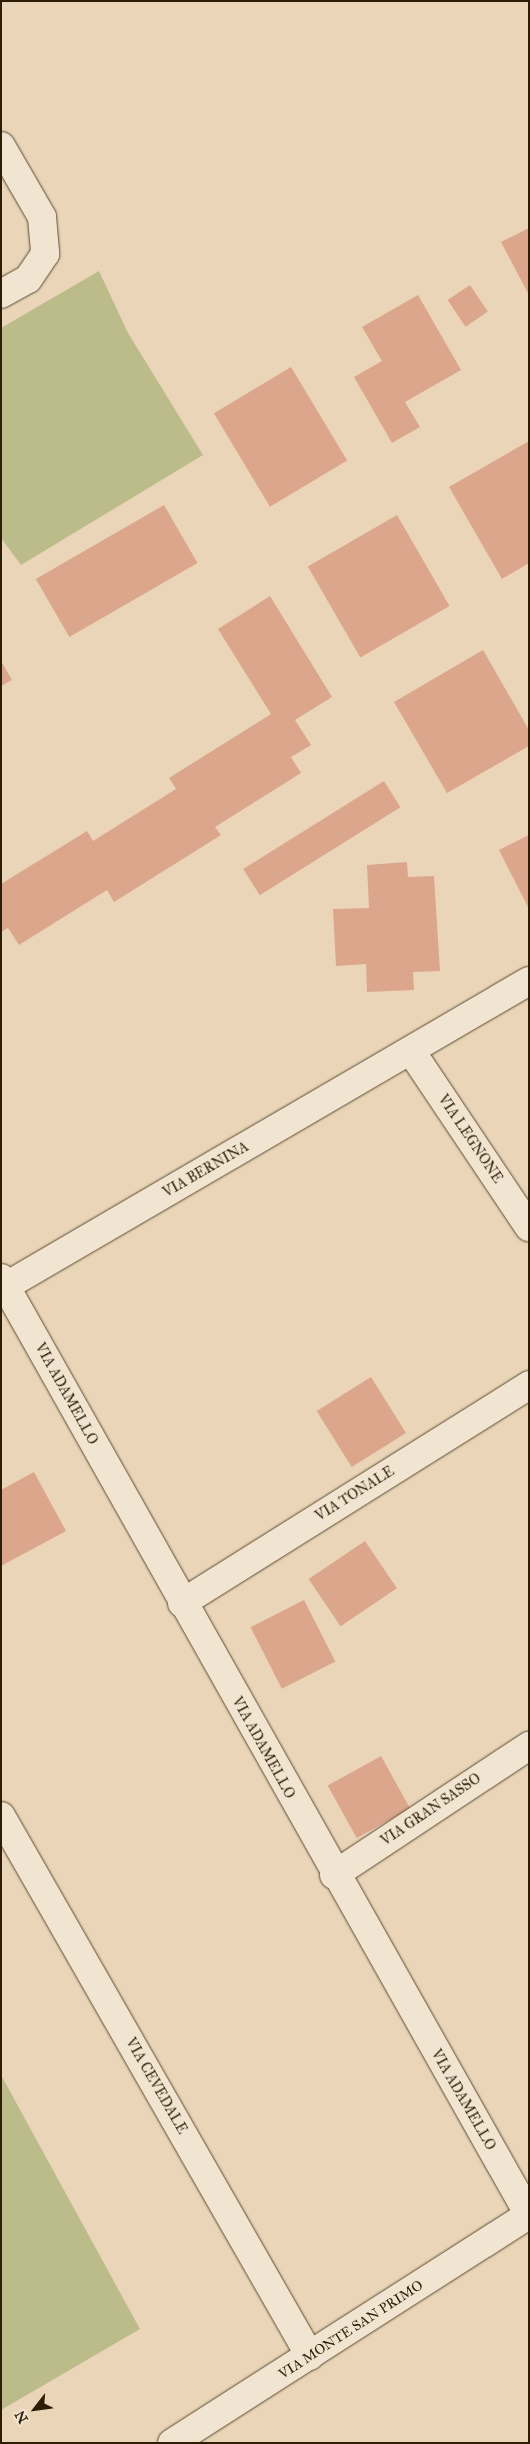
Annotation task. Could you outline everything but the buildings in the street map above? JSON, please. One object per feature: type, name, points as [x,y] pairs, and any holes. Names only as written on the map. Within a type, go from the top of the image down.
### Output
[{"type":"street","points":[[1,146],[42,217],[45,254],[28,279],[1,294]]},
{"type":"street","name":"VIA BERNINA","points":[[3,1285],[411,1051],[529,981]]},
{"type":"street","name":"VIA LEGNONE","points":[[411,1051],[529,1227]]},
{"type":"street","name":"VIA ADAMELLO","points":[[3,1285],[334,1875],[529,2215]]},
{"type":"street","name":"VIA TONALE","points":[[182,1603],[529,1385]]},
{"type":"street","name":"VIA GRAN SASSO","points":[[334,1875],[529,1746]]},
{"type":"street","name":"VIA CEVEDALE","points":[[1,1816],[310,2356]]},
{"type":"street","name":"VIA MONTE SAN PRIMO","points":[[172,2443],[529,2215]]},
{"type":"green space","points":[[99,271],[128,333],[203,455],[21,565],[1,538],[1,328]]},
{"type":"green space","points":[[1,2075],[140,2329],[1,2410]]}]
